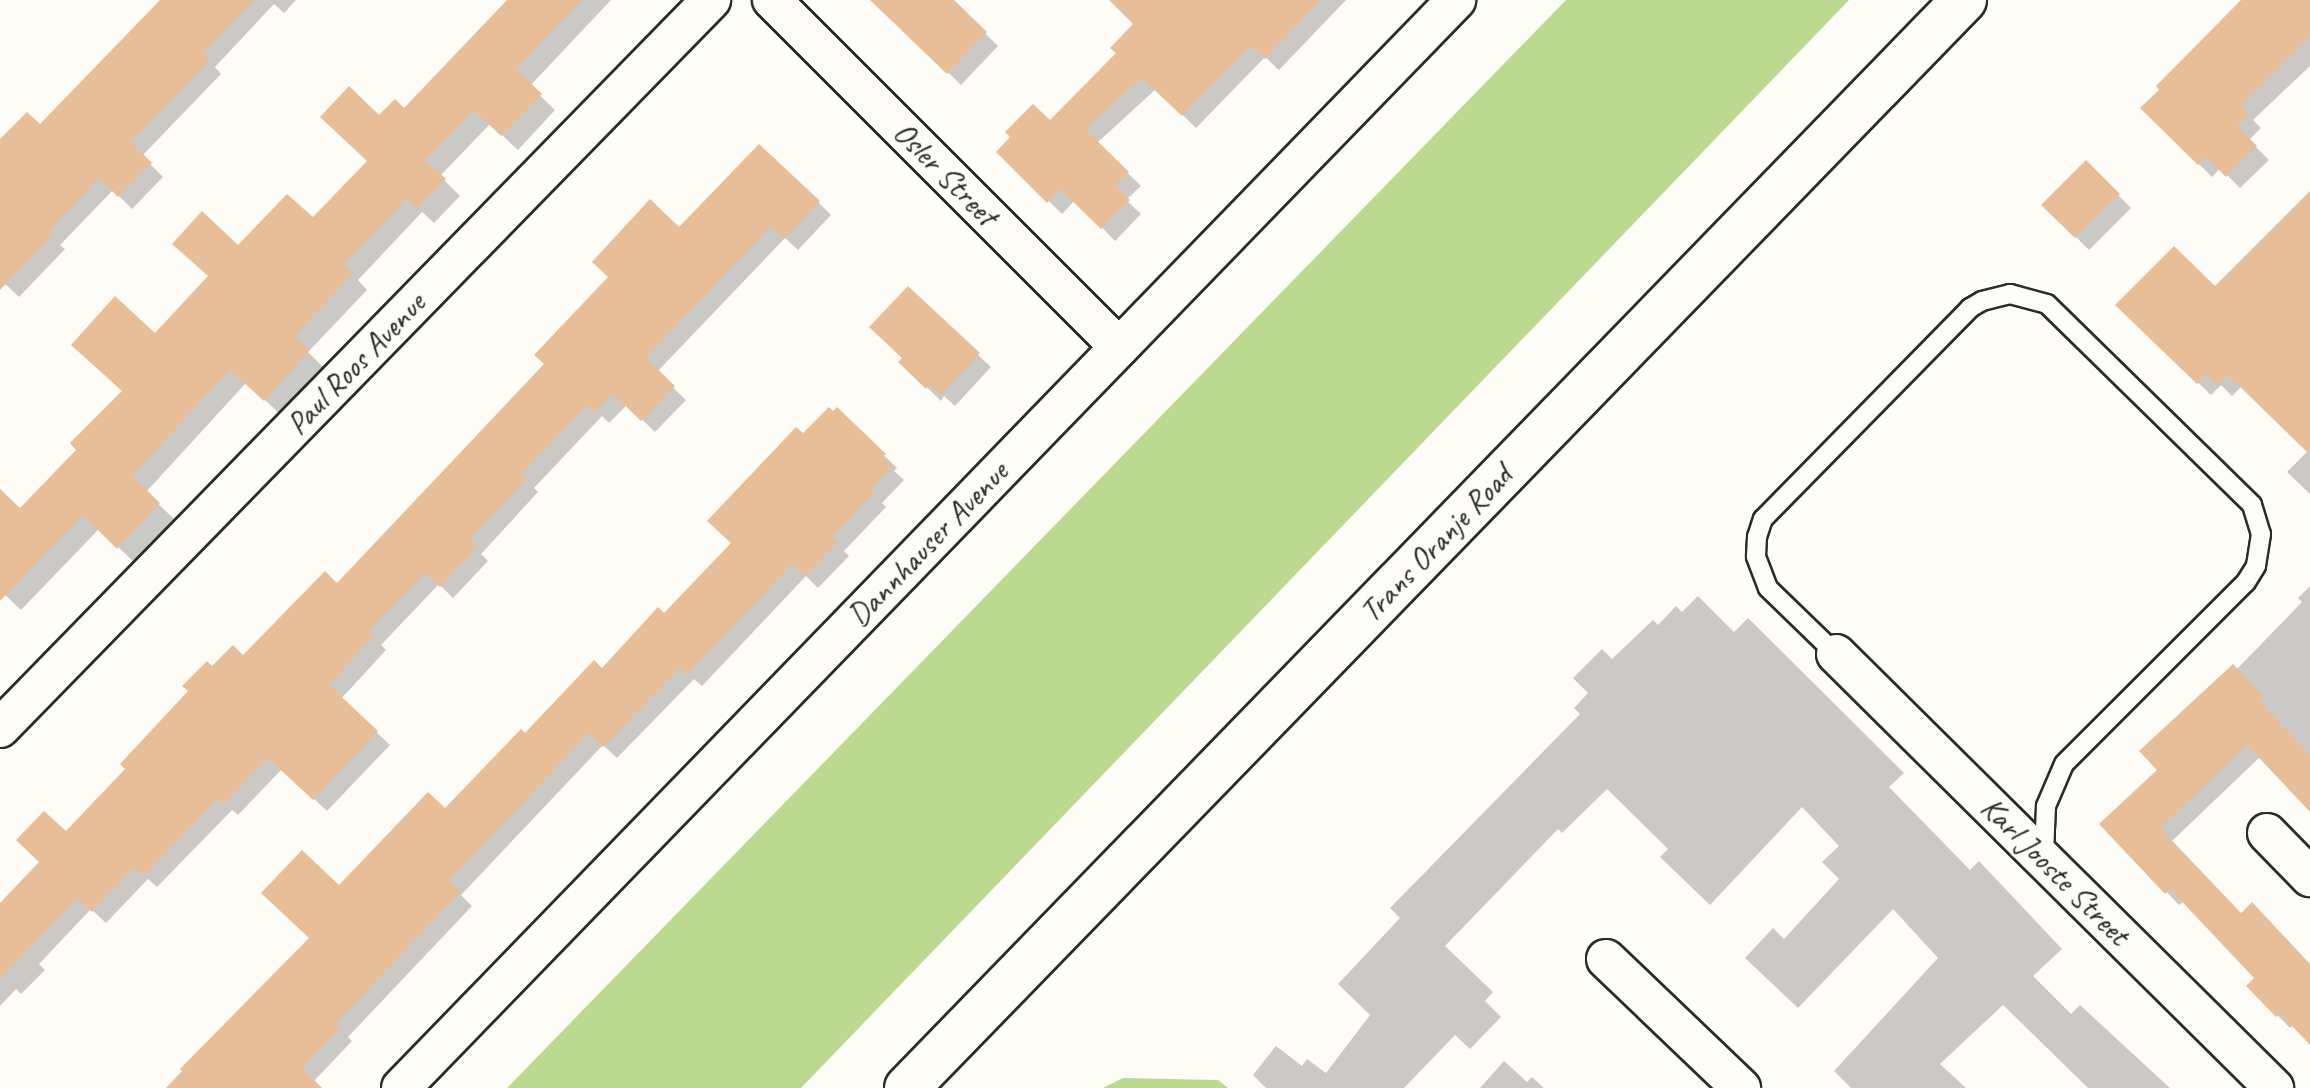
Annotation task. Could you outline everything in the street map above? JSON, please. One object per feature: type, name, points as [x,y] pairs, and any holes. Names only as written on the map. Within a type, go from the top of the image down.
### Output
[{"type":"main road","name":"Trans Oranje Road","points":[[907,1088],[1964,0]]},
{"type":"street","name":"Paul Roos Avenue","points":[[7,706],[711,0]]},
{"type":"street","name":"Osler Street","points":[[772,0],[1119,347]]},
{"type":"street","name":"Dannhauser Avenue","points":[[401,1088],[1456,0]]},
{"type":"street","name":"Karl Jooste Street","points":[[1836,654],[2274,1088]]},
{"type":"street","points":[[2267,833],[2310,877]]},
{"type":"street","points":[[1606,959],[1741,1088]]},
{"type":"lane","points":[[1836,654],[1768,588],[1756,556],[1757,537],[1763,519],[1970,308],[1982,301],[2010,294],[2047,304],[2252,505],[2261,534],[2256,566],[2246,582],[2064,764],[2046,806],[2042,833],[2045,861]]},
{"type":"green space","points":[[1566,0],[1849,0],[801,1088],[507,1088]]},
{"type":"green space","points":[[1123,1078],[1218,1080],[1228,1088],[1103,1088]]},
{"type":"building","points":[[160,0],[254,0],[203,53],[210,60],[131,142],[152,163],[118,197],[99,178],[49,231],[53,235],[0,290],[0,139],[27,112],[40,124]]},
{"type":"building","points":[[507,0],[582,0],[516,69],[542,94],[501,136],[474,110],[426,160],[446,179],[417,209],[406,199],[344,265],[354,273],[294,336],[310,350],[264,401],[230,370],[132,476],[160,503],[117,549],[83,515],[0,601],[0,489],[20,508],[76,450],[70,443],[122,391],[71,345],[115,296],[155,333],[208,276],[172,244],[202,211],[238,245],[287,194],[313,217],[367,161],[320,117],[349,86],[379,115],[395,99],[404,108]]},
{"type":"building","points":[[870,0],[954,0],[987,32],[947,74]]},
{"type":"building","points":[[1109,0],[1321,0],[1265,59],[1251,46],[1182,116],[1142,78],[1085,129],[1129,172],[1115,185],[1130,200],[1101,229],[1060,189],[1047,203],[996,152],[1010,137],[1005,132],[1033,104],[1050,120],[1116,53],[1110,48],[1133,24]]},
{"type":"building","points":[[2241,0],[2310,0],[2310,37],[2241,106],[2249,114],[2237,126],[2257,146],[2226,177],[2206,157],[2198,165],[2140,108],[2159,90],[2156,86]]},
{"type":"building","points":[[759,144],[820,201],[784,239],[771,226],[646,358],[675,386],[641,421],[613,394],[595,412],[588,405],[522,474],[527,478],[470,540],[477,547],[440,587],[425,573],[369,631],[374,636],[329,685],[378,731],[313,800],[268,758],[224,804],[218,799],[144,876],[134,868],[92,912],[77,898],[0,980],[0,903],[39,862],[16,840],[44,811],[66,831],[125,769],[120,764],[188,691],[182,686],[207,661],[212,666],[233,645],[243,655],[325,571],[337,583],[544,364],[534,355],[608,277],[592,262],[650,199],[679,227]]},
{"type":"building","points":[[2086,160],[2120,194],[2075,238],[2041,205]]},
{"type":"building","points":[[2310,191],[2310,455],[2228,375],[2218,385],[2207,374],[2197,384],[2115,305],[2174,246],[2215,286]]},
{"type":"building","points":[[908,286],[980,353],[941,395],[930,385],[926,389],[898,362],[902,358],[869,327]]},
{"type":"building","points":[[829,407],[833,411],[837,407],[886,454],[883,457],[892,466],[871,489],[874,493],[832,537],[838,542],[804,577],[792,564],[687,675],[680,668],[603,747],[589,733],[449,881],[461,892],[336,1023],[341,1027],[302,1068],[322,1088],[166,1088],[182,1071],[180,1069],[309,938],[261,893],[302,850],[339,885],[428,792],[445,808],[521,729],[525,733],[594,660],[602,668],[658,607],[664,613],[731,543],[707,521],[796,427],[803,433]]},
{"type":"building","points":[[2233,664],[2264,697],[2259,701],[2310,755],[2310,812],[2247,745],[2160,828],[2241,913],[2252,902],[2310,964],[2310,1045],[2280,1013],[2276,1017],[2246,986],[2254,978],[2170,889],[2165,894],[2099,824],[2157,770],[2139,751]]}]
